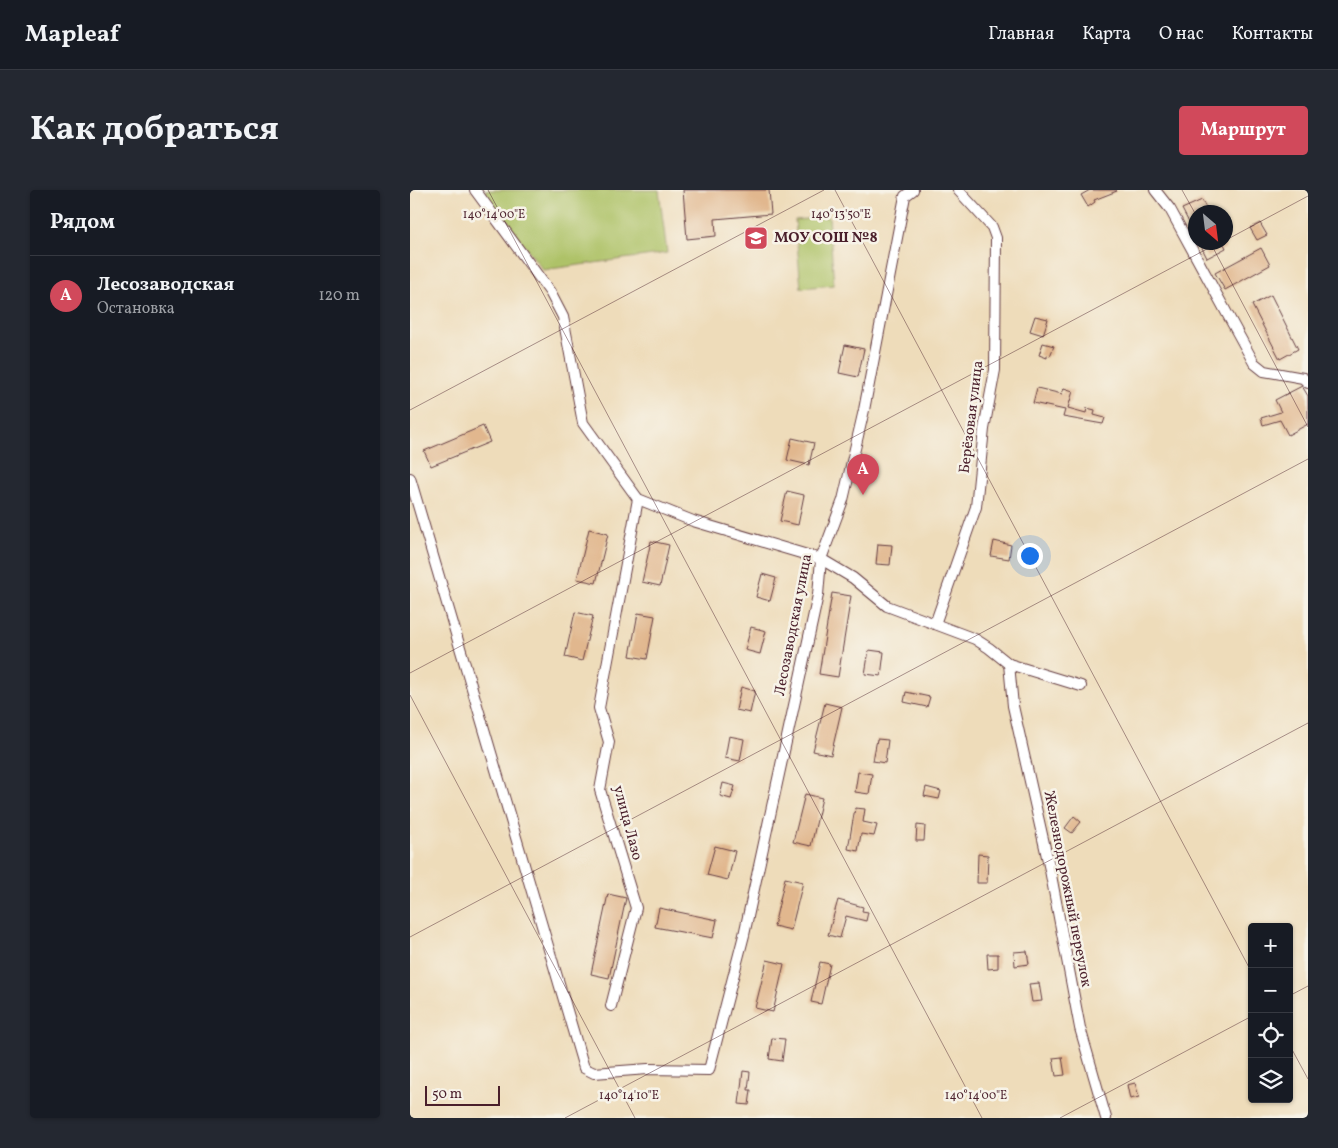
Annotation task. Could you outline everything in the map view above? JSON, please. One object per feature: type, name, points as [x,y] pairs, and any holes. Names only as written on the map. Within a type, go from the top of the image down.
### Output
[{"type":"street","points":[[476,190],[550,292],[563,317],[583,423],[638,499],[693,521],[821,559],[853,578],[887,606],[975,639],[990,648],[1009,664],[1081,686]]},
{"type":"street","name":"Лесозаводская улица","points":[[410,478],[584,1068],[594,1073],[648,1069],[709,1070],[744,935],[818,595],[821,559],[843,500],[864,410],[905,196],[913,190]]},
{"type":"street","name":"Берёзовая улица","points":[[935,624],[976,507],[984,429],[995,370],[996,238],[992,227],[958,190]]},
{"type":"street","points":[[1155,190],[1170,209],[1254,363],[1264,371],[1303,378],[1308,383]]},
{"type":"street","name":"улица Лазо","points":[[611,1006],[636,908],[600,790],[609,742],[600,708],[638,499]]},
{"type":"street","name":"Железнодорожный переулок","points":[[1009,664],[1013,706],[1050,870],[1080,1028],[1106,1118]]},
{"type":"green space","points":[[485,190],[659,190],[667,253],[543,270],[486,194]]},
{"type":"green space","points":[[829,217],[834,285],[801,288],[795,220]]},
{"type":"building","name":"МОУ СОШ №8","points":[[683,190],[769,190],[771,214],[715,219],[716,236],[687,239]]},
{"type":"building","points":[[1090,190],[1117,191],[1094,200],[1095,202],[1088,207],[1081,195]]},
{"type":"building","points":[[1202,200],[1204,205],[1191,205]]},
{"type":"building","points":[[1188,206],[1188,221],[1182,209]]},
{"type":"building","points":[[1260,223],[1267,235],[1257,240],[1250,228]]},
{"type":"building","points":[[1261,248],[1270,265],[1225,290],[1215,273]]},
{"type":"building","points":[[1203,250],[1222,250],[1207,258]]},
{"type":"building","points":[[1271,295],[1298,349],[1280,359],[1252,305]]},
{"type":"building","points":[[1035,316],[1048,319],[1043,335],[1030,331]]},
{"type":"building","points":[[1043,343],[1054,346],[1050,356],[1047,355],[1047,358],[1039,355]]},
{"type":"building","points":[[845,345],[864,349],[858,377],[839,373]]},
{"type":"building","points":[[1302,386],[1308,396],[1308,424],[1288,435],[1280,420],[1263,425],[1261,418],[1281,412],[1275,400]]},
{"type":"building","points":[[1037,388],[1062,394],[1064,388],[1073,391],[1068,408],[1086,413],[1087,408],[1095,410],[1094,415],[1105,418],[1103,424],[1063,417],[1065,410],[1033,403]]},
{"type":"building","points":[[483,426],[490,442],[431,466],[424,451]]},
{"type":"building","points":[[792,438],[814,443],[809,465],[787,460]]},
{"type":"building","points":[[787,491],[804,495],[798,525],[780,521]]},
{"type":"building","points":[[589,529],[608,534],[596,583],[577,579]]},
{"type":"building","points":[[651,541],[669,545],[660,586],[642,582]]},
{"type":"building","points":[[994,541],[1011,545],[1009,559],[991,556]]},
{"type":"building","points":[[878,544],[892,545],[890,565],[876,564]]},
{"type":"building","points":[[762,574],[776,578],[770,601],[756,597]]},
{"type":"building","points":[[832,593],[851,596],[838,677],[819,674]]},
{"type":"building","points":[[575,612],[593,616],[582,661],[565,657]]},
{"type":"building","points":[[638,613],[655,616],[647,659],[630,656]]},
{"type":"building","points":[[751,627],[766,631],[760,654],[745,650]]},
{"type":"building","points":[[869,650],[884,652],[881,676],[865,674]]},
{"type":"building","points":[[741,687],[755,691],[750,713],[736,710]]},
{"type":"building","points":[[906,692],[930,697],[927,707],[904,702]]},
{"type":"building","points":[[825,703],[842,707],[831,755],[813,751]]},
{"type":"building","points":[[729,736],[744,739],[740,761],[725,758]]},
{"type":"building","points":[[877,739],[888,740],[885,763],[873,761]]},
{"type":"building","points":[[858,772],[872,774],[869,794],[855,792]]},
{"type":"building","points":[[723,783],[735,786],[731,799],[720,796]]},
{"type":"building","points":[[926,787],[941,791],[939,799],[924,796]]},
{"type":"building","points":[[805,794],[822,798],[811,846],[793,842]]},
{"type":"building","points":[[855,808],[865,809],[863,822],[877,825],[874,836],[861,834],[858,851],[848,849]]},
{"type":"building","points":[[1074,816],[1081,822],[1072,833],[1065,828]]},
{"type":"building","points":[[917,825],[925,826],[924,841],[916,841]]},
{"type":"building","points":[[715,846],[735,851],[728,880],[707,875]]},
{"type":"building","points":[[978,854],[988,855],[987,883],[977,883]]},
{"type":"building","points":[[785,878],[803,882],[791,930],[774,926]]},
{"type":"building","points":[[608,894],[626,898],[609,978],[591,974]]},
{"type":"building","points":[[838,900],[863,907],[862,911],[868,912],[866,921],[846,916],[840,938],[828,935]]},
{"type":"building","points":[[659,908],[717,920],[713,938],[655,927]]},
{"type":"building","points":[[1027,951],[1029,964],[1015,966],[1014,952]]},
{"type":"building","points":[[987,954],[998,954],[998,968],[988,969]]},
{"type":"building","points":[[767,960],[784,964],[773,1012],[755,1008]]},
{"type":"building","points":[[820,962],[830,964],[821,1004],[811,1002]]},
{"type":"building","points":[[1039,983],[1042,1001],[1032,1002],[1029,984]]},
{"type":"building","points":[[772,1038],[785,1039],[782,1061],[769,1059]]},
{"type":"building","points":[[1062,1057],[1065,1075],[1056,1076],[1053,1058]]},
{"type":"building","points":[[743,1071],[750,1072],[748,1090],[751,1090],[749,1105],[739,1104]]},
{"type":"building","points":[[1135,1083],[1139,1097],[1130,1099],[1127,1085]]},
{"type":"place","name":"МОУ СОШ №8","points":[[756,238]]},
{"type":"place","name":"Лесозаводская","points":[[863,495]]}]
